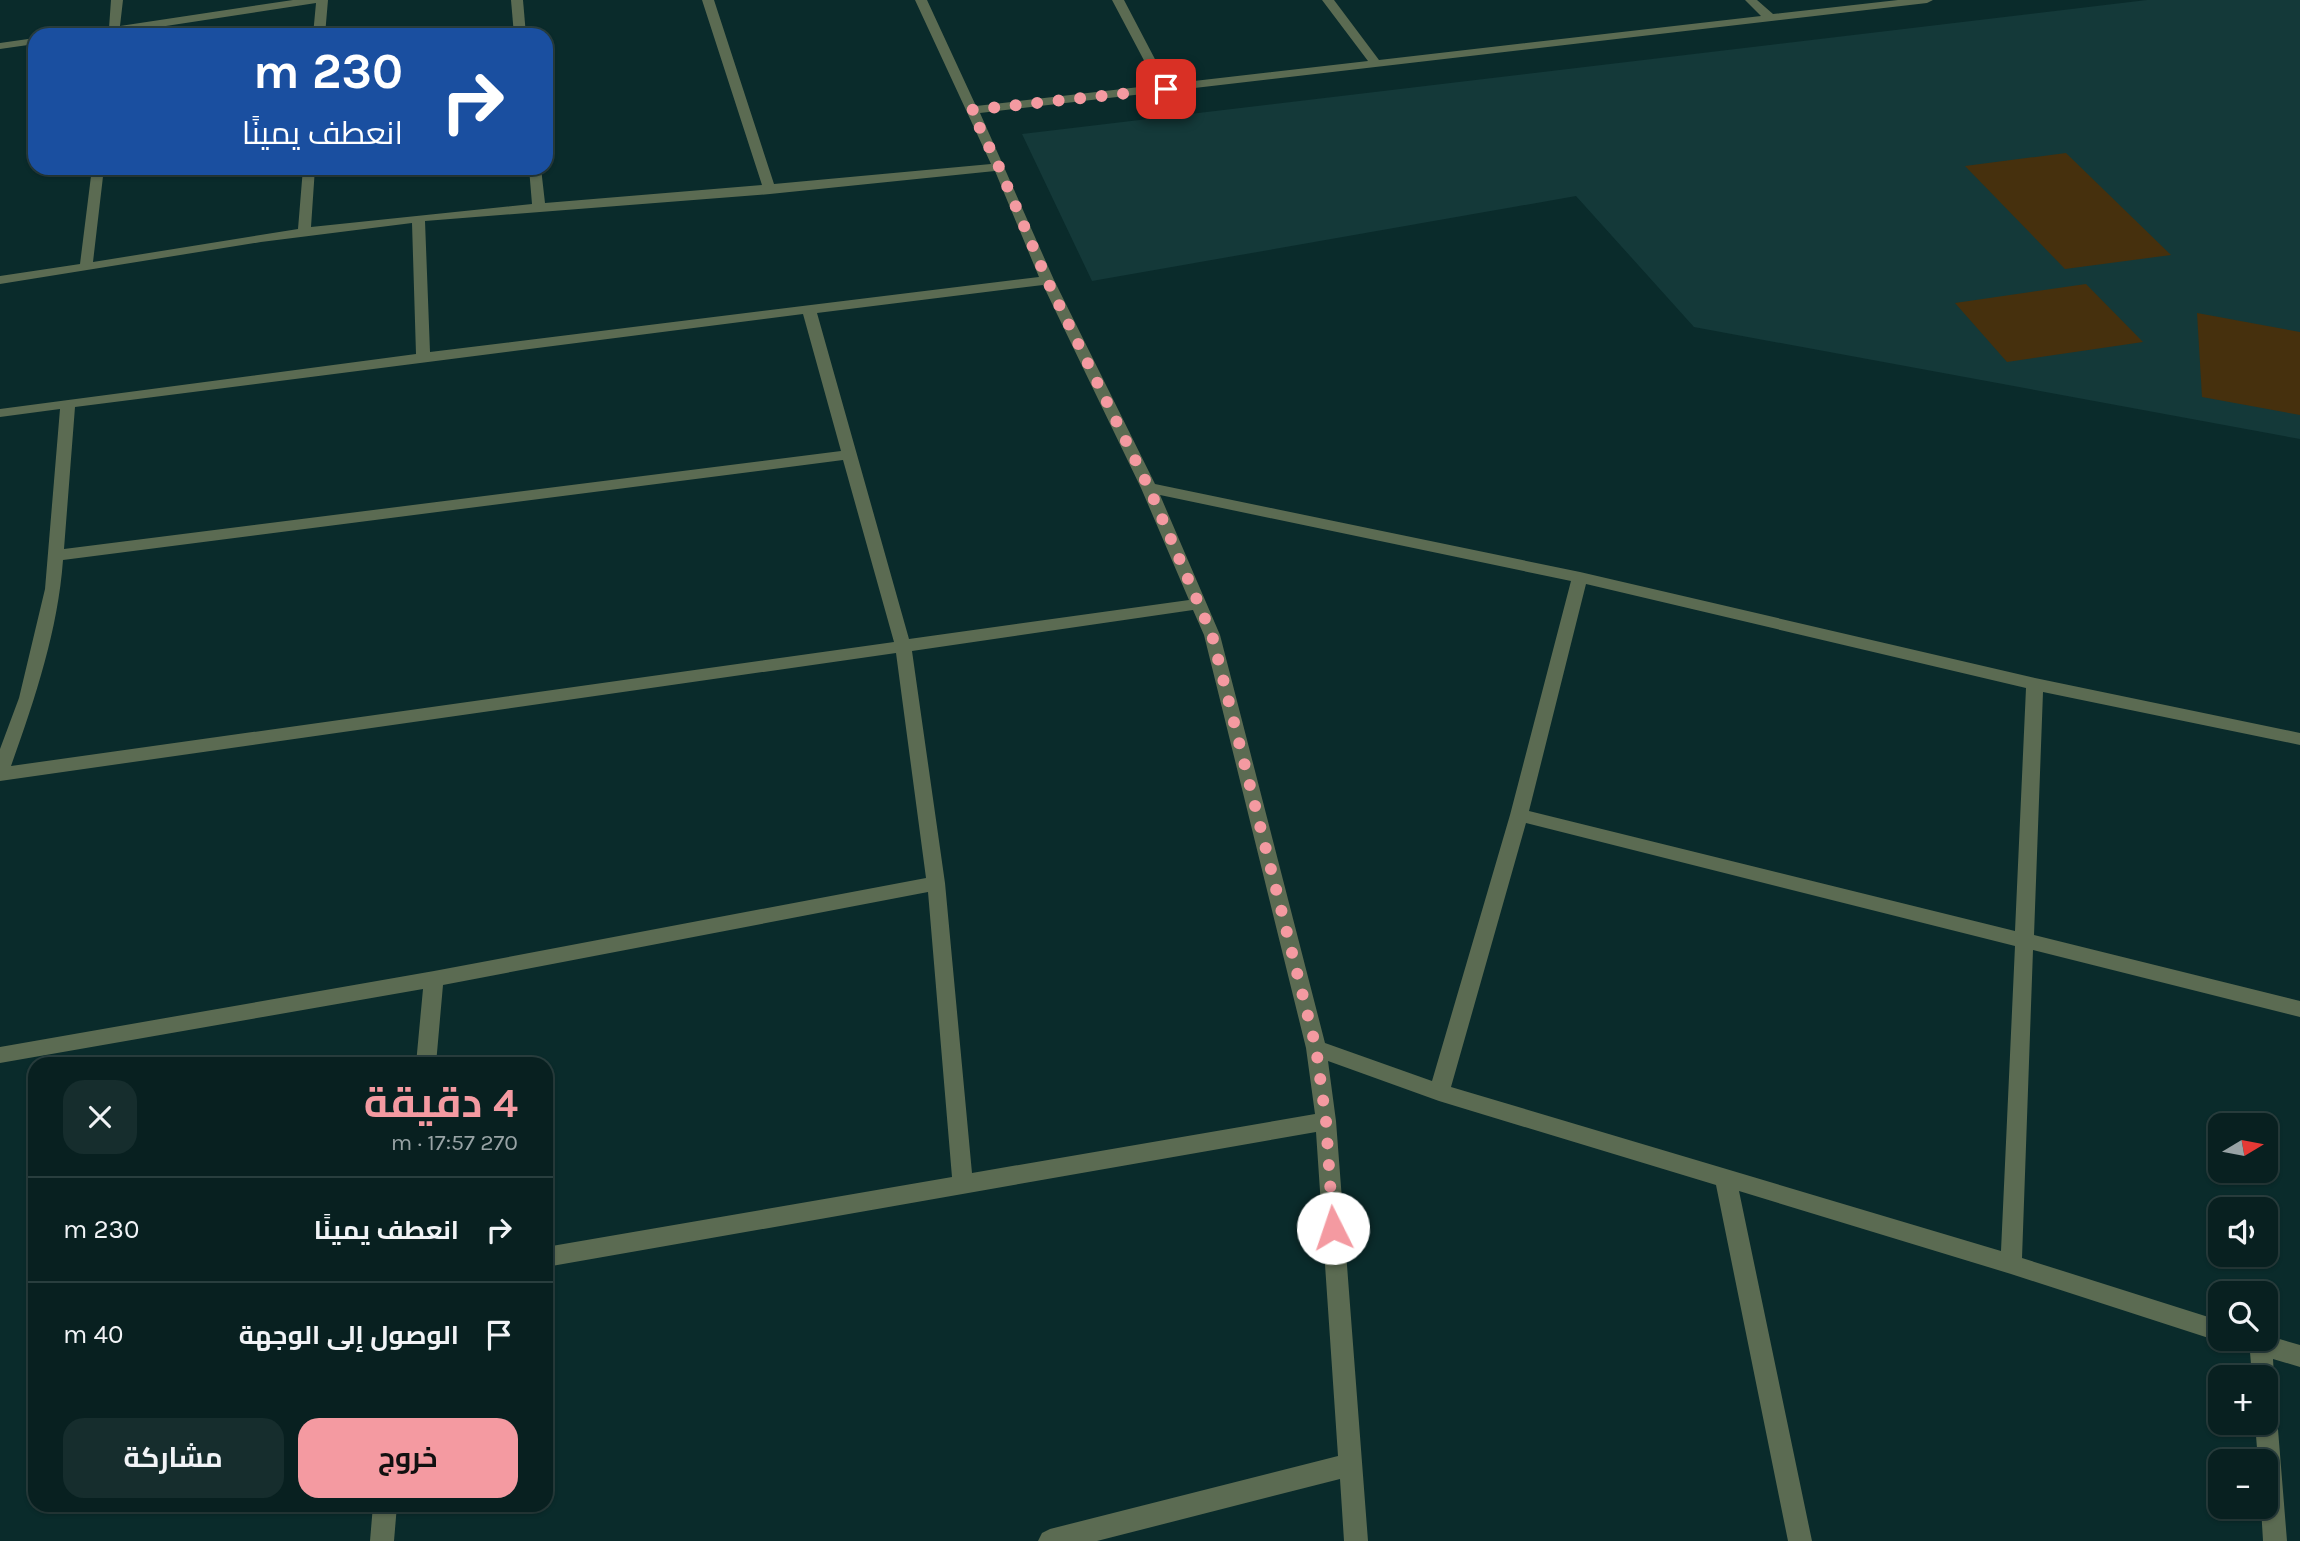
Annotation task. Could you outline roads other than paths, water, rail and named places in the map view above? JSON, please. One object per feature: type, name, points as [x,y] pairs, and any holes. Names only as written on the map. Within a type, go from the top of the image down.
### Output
[{"type":"street","points":[[115,28],[117,0]]},
{"type":"street","points":[[145,28],[315,0]]},
{"type":"street","points":[[320,28],[322,0]]},
{"type":"street","points":[[517,0],[519,28]]},
{"type":"street","points":[[708,0],[770,190]]},
{"type":"street","points":[[920,0],[999,167],[1047,280],[1149,488],[1212,635],[1316,1048],[1326,1121],[1356,1541]]},
{"type":"street","points":[[1328,0],[1376,64]]},
{"type":"street","points":[[1751,0],[1770,18]]},
{"type":"street","points":[[971,110],[1927,0]]},
{"type":"street","points":[[1122,1],[1166,89]]},
{"type":"street","points":[[0,46],[28,42]]},
{"type":"street","points":[[0,280],[303,232],[418,218],[770,190],[999,167]]},
{"type":"street","points":[[86,268],[97,175]]},
{"type":"street","points":[[303,232],[308,175]]},
{"type":"street","points":[[536,175],[539,208]]},
{"type":"street","points":[[418,218],[423,357]]},
{"type":"street","points":[[0,413],[423,357],[1047,280]]},
{"type":"street","points":[[809,310],[903,646],[936,883],[963,1184]]},
{"type":"street","points":[[68,405],[58,555],[53,589],[27,698],[0,774],[1200,604]]},
{"type":"street","points":[[58,555],[851,454]]},
{"type":"street","points":[[1149,488],[1580,577],[2035,684],[2300,739]]},
{"type":"street","points":[[1439,1092],[1519,815],[1580,577]]},
{"type":"street","points":[[2011,1264],[2035,684]]},
{"type":"street","points":[[1519,815],[2300,1009]]},
{"type":"street","points":[[0,1055],[434,979],[936,883]]},
{"type":"street","points":[[427,1057],[434,979]]},
{"type":"street","points":[[1316,1048],[1439,1092],[2011,1264],[2208,1328]]},
{"type":"street","points":[[553,1256],[1326,1121]]},
{"type":"street","points":[[1726,1180],[1800,1541]]},
{"type":"street","points":[[2278,1350],[2300,1356]]},
{"type":"street","points":[[2267,1435],[2275,1541]]},
{"type":"street","points":[[1050,1541],[1352,1464]]},
{"type":"street","points":[[382,1541],[384,1512]]}]
